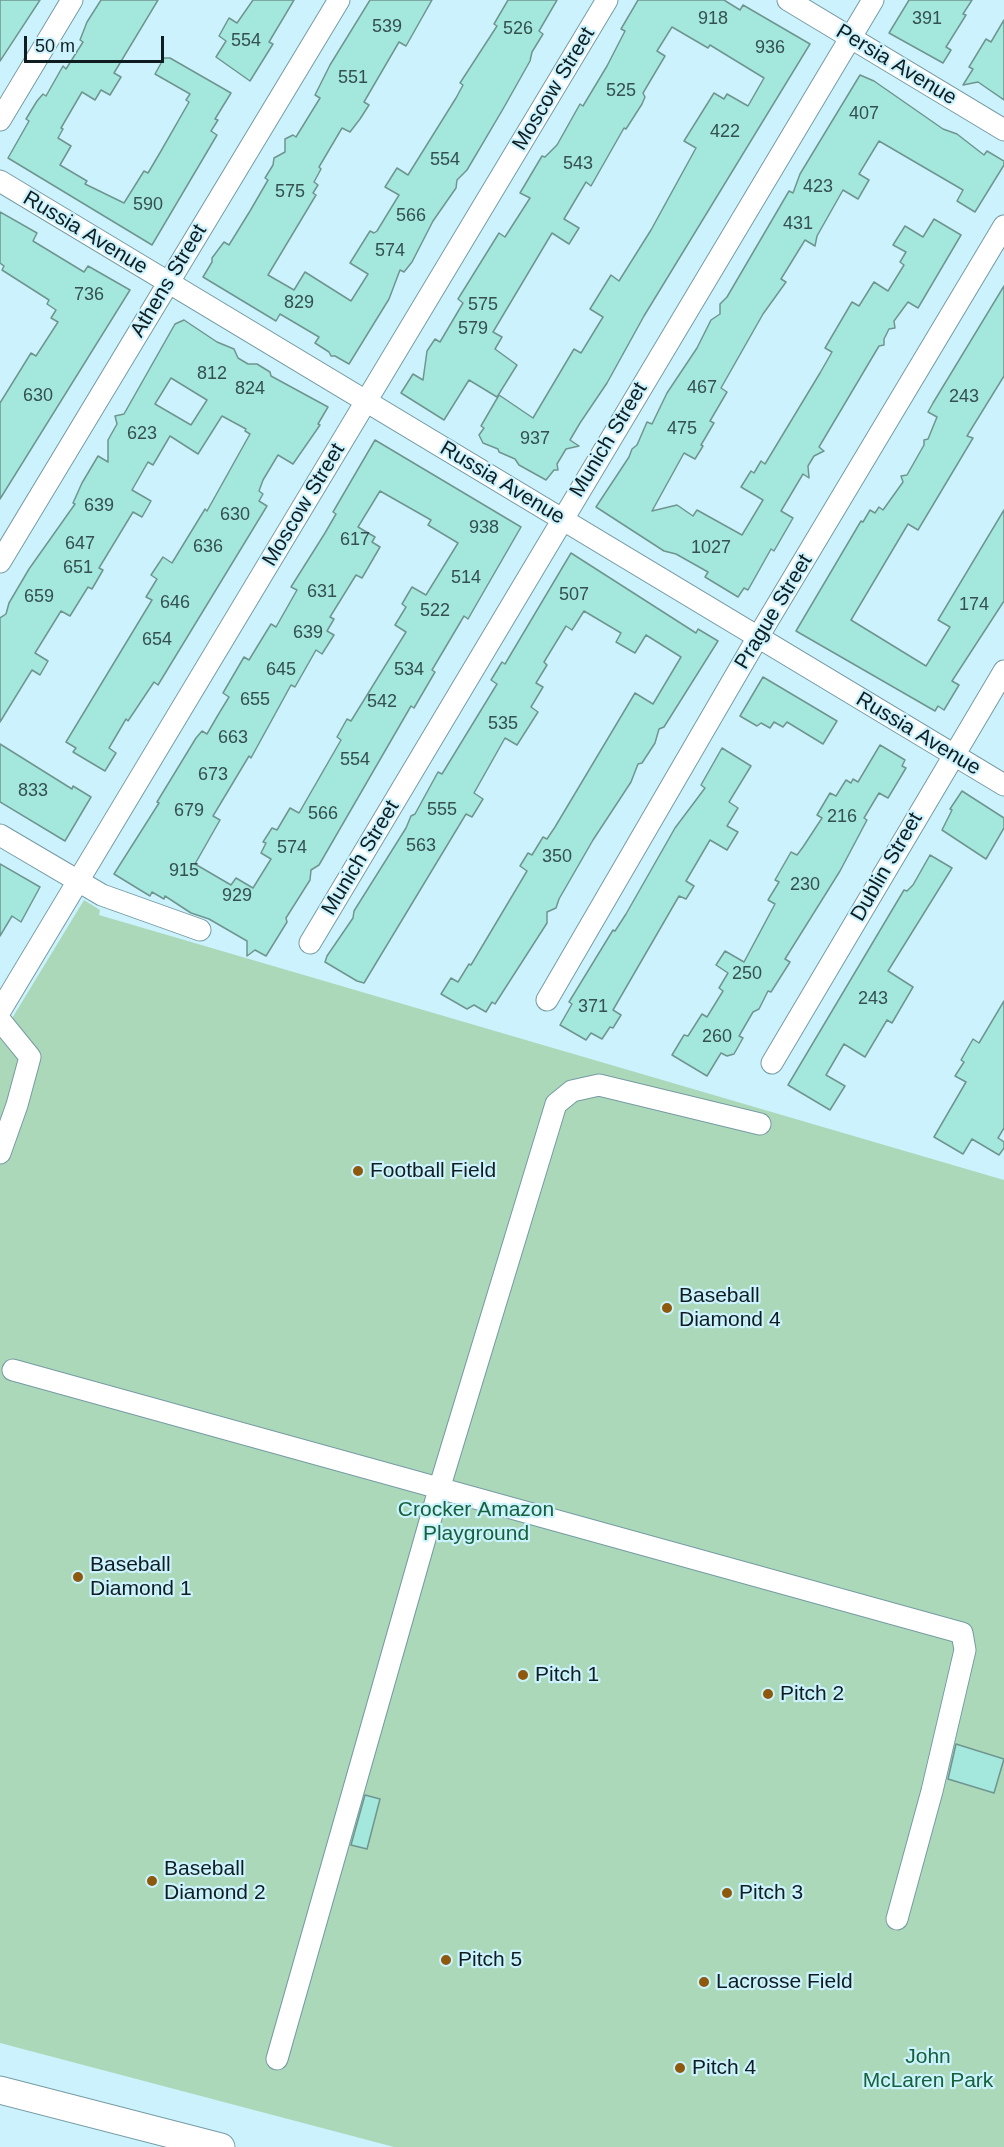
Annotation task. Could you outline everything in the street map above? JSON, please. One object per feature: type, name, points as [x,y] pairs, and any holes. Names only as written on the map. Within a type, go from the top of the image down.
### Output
[{"type":"main road","points":[[0,2090],[221,2147]]},
{"type":"street","points":[[0,120],[72,0]]},
{"type":"street","name":"Athens Street","points":[[0,562],[339,0]]},
{"type":"street","name":"Moscow Street","points":[[0,1011],[607,0]]},
{"type":"street","name":"Persia Avenue","points":[[788,0],[1004,130]]},
{"type":"street","name":"Munich Street","points":[[310,943],[561,518],[873,0]]},
{"type":"street","name":"Russia Avenue","points":[[0,181],[1004,785]]},
{"type":"street","name":"Prague Street","points":[[547,1000],[758,637],[1004,226]]},
{"type":"street","name":"Dublin Street","points":[[772,1063],[1004,671]]},
{"type":"street","points":[[0,835],[102,895],[200,930]]},
{"type":"street","points":[[0,1020],[30,1057],[17,1105],[0,1153]]},
{"type":"street","points":[[277,2059],[440,1486],[556,1104],[572,1091],[599,1085],[760,1124]]},
{"type":"street","points":[[13,1370],[440,1486],[962,1633],[965,1650],[932,1791],[897,1919]]},
{"type":"green space","name":"Crocker Amazon Playground","points":[[84,900],[100,910],[99,915],[1004,1180],[1004,2147],[394,2147],[0,2043],[0,1038]]},
{"type":"building","points":[[0,0],[40,0],[0,61]]},
{"type":"building","points":[[101,0],[158,0],[114,73],[121,77],[110,95],[101,90],[95,100],[82,92],[61,128],[63,129],[58,138],[71,146],[60,165],[87,181],[85,184],[124,203],[144,171],[148,173],[189,102],[186,100],[190,94],[155,74],[164,58],[170,58],[231,93],[215,119],[218,120],[211,131],[217,135],[152,245],[8,158],[29,121],[26,119],[37,101],[43,94],[46,96],[63,66],[66,69],[83,42],[80,40],[87,22]]},
{"type":"building","points":[[253,0],[294,0],[269,42],[273,44],[250,81],[216,57],[226,41],[219,36],[229,18],[237,23]]},
{"type":"building","points":[[370,0],[432,0],[406,46],[399,42],[364,102],[369,105],[360,119],[350,132],[342,128],[319,167],[321,169],[314,182],[318,185],[313,193],[316,195],[268,275],[294,290],[305,272],[351,301],[368,274],[350,263],[370,231],[374,233],[377,231],[399,195],[385,187],[397,168],[408,175],[456,98],[463,85],[460,83],[497,26],[494,24],[508,0],[557,0],[539,31],[543,34],[532,52],[530,61],[503,109],[467,170],[457,180],[456,188],[433,221],[412,262],[404,272],[400,270],[389,299],[349,364],[331,356],[329,352],[315,343],[319,337],[280,314],[276,321],[203,277],[212,258],[224,242],[229,245],[250,211],[268,180],[265,178],[273,165],[274,158],[285,152],[285,139],[293,135],[296,137],[320,98],[315,95],[330,65]]},
{"type":"building","points":[[638,0],[724,0],[740,10],[743,5],[810,44],[644,316],[607,383],[570,440],[579,446],[566,449],[557,464],[558,470],[554,470],[546,480],[519,465],[515,459],[499,452],[498,449],[483,443],[479,435],[484,428],[481,426],[499,395],[533,418],[574,349],[581,353],[603,317],[590,309],[611,275],[619,281],[651,230],[696,148],[684,141],[714,93],[724,99],[727,94],[748,106],[764,78],[710,45],[708,48],[672,27],[657,51],[665,56],[643,93],[645,97],[642,104],[626,129],[624,128],[591,186],[586,182],[564,219],[579,228],[569,244],[552,233],[493,332],[502,337],[495,349],[517,365],[497,397],[469,380],[444,420],[401,393],[413,374],[423,380],[427,351],[435,339],[440,342],[463,303],[458,299],[499,233],[505,237],[530,198],[520,193],[542,156],[545,157],[557,145],[580,104],[583,106],[607,66],[625,31],[621,29]]},
{"type":"building","points":[[909,0],[972,0],[963,14],[966,15],[946,47],[951,50],[943,63],[889,33]]},
{"type":"building","points":[[1004,20],[1004,100],[978,82],[963,85],[973,69],[969,67],[986,39],[991,42]]},
{"type":"building","points":[[860,75],[874,81],[943,129],[957,134],[984,155],[987,151],[1004,161],[1004,165],[975,212],[957,201],[963,190],[879,141],[859,174],[869,180],[858,199],[843,190],[817,236],[815,246],[805,240],[781,279],[786,282],[763,314],[721,388],[727,392],[710,421],[714,423],[701,445],[703,446],[695,459],[684,453],[652,511],[677,505],[693,516],[697,510],[742,535],[763,500],[741,487],[751,471],[754,473],[761,461],[765,464],[820,373],[832,352],[825,348],[852,302],[859,306],[874,282],[888,291],[904,265],[900,262],[906,252],[893,245],[905,226],[923,237],[934,219],[961,235],[918,308],[908,302],[894,321],[895,328],[889,329],[884,345],[879,346],[819,447],[824,451],[814,456],[808,466],[809,478],[803,474],[781,511],[793,518],[774,551],[771,549],[748,590],[744,588],[738,597],[705,577],[708,572],[676,554],[664,551],[596,507],[632,449],[637,445],[647,422],[652,424],[667,393],[697,348],[711,320],[720,314],[720,304],[727,297],[789,191],[793,193],[800,174]]},
{"type":"building","points":[[0,212],[37,233],[33,241],[84,272],[88,266],[130,290],[0,499],[0,403],[31,353],[36,356],[58,322],[51,318],[56,310],[47,304],[49,300],[2,270],[4,266],[0,263]]},
{"type":"building","points":[[1004,286],[1004,376],[967,436],[973,438],[918,530],[908,524],[851,620],[926,666],[950,627],[938,620],[1004,510],[1004,601],[952,681],[959,685],[944,710],[938,706],[935,711],[796,631],[861,521],[863,522],[870,510],[875,513],[879,507],[883,510],[903,482],[901,476],[907,475],[924,445],[924,440],[928,439],[937,417],[928,412]]},
{"type":"building","points":[[184,320],[217,342],[234,349],[238,358],[248,364],[257,364],[270,372],[271,376],[328,407],[318,424],[320,425],[293,464],[278,455],[259,491],[263,494],[259,501],[267,506],[158,685],[154,682],[128,721],[126,719],[109,748],[116,753],[105,771],[73,752],[76,748],[66,742],[152,600],[146,597],[157,579],[151,575],[163,557],[172,563],[205,509],[207,511],[250,434],[245,431],[246,429],[222,416],[198,454],[170,436],[153,465],[148,462],[132,490],[151,501],[142,517],[133,512],[99,568],[103,570],[92,589],[88,587],[70,616],[61,611],[35,653],[48,661],[40,675],[32,670],[0,722],[0,618],[6,614],[9,603],[29,569],[75,504],[73,503],[82,483],[98,456],[108,462],[108,440],[117,424],[115,416],[124,414],[175,324]],"holes":[[[171,378],[207,400],[191,425],[155,404]]]},
{"type":"building","points":[[375,440],[521,527],[468,619],[464,616],[432,670],[435,672],[414,708],[411,706],[319,865],[311,870],[310,880],[266,956],[255,950],[247,956],[247,941],[209,919],[191,913],[165,896],[164,899],[152,892],[150,896],[114,874],[159,803],[157,802],[196,738],[202,731],[207,734],[229,697],[223,693],[244,657],[249,660],[271,624],[276,627],[297,590],[291,587],[336,514],[333,512]],"holes":[[[380,491],[431,520],[428,525],[458,543],[426,595],[412,587],[402,604],[406,607],[395,625],[406,632],[351,721],[347,719],[337,737],[341,740],[299,813],[290,808],[277,830],[272,828],[263,842],[266,843],[261,853],[271,859],[253,888],[236,878],[231,885],[195,864],[220,820],[213,816],[249,756],[251,758],[291,685],[295,687],[316,650],[322,654],[334,635],[327,631],[334,619],[330,617],[356,575],[362,578],[380,547],[372,542],[375,537],[358,527]]]},
{"type":"building","points":[[571,553],[696,633],[698,629],[718,641],[664,727],[659,729],[655,743],[642,763],[638,764],[631,782],[593,840],[556,908],[547,912],[547,923],[495,1004],[492,1002],[486,1012],[474,1005],[467,1009],[441,994],[451,978],[458,982],[469,964],[471,965],[527,871],[520,866],[528,853],[532,855],[543,837],[547,839],[555,827],[635,693],[653,704],[681,657],[646,635],[635,653],[616,642],[621,633],[584,611],[572,630],[566,626],[544,662],[547,665],[536,683],[543,687],[531,707],[538,712],[517,745],[505,738],[474,793],[483,799],[472,817],[466,814],[364,983],[357,981],[325,962],[327,956],[353,918],[354,911],[406,828],[411,816],[415,814],[438,772],[442,774],[497,684],[491,680],[502,662],[505,664]]},
{"type":"building","points":[[763,677],[837,721],[823,744],[787,722],[783,727],[774,722],[770,728],[761,723],[757,726],[740,716]]},
{"type":"building","points":[[0,744],[72,789],[73,786],[91,797],[65,841],[0,802]]},
{"type":"building","points":[[880,745],[905,760],[902,766],[906,768],[888,798],[879,793],[864,818],[867,820],[840,871],[785,959],[790,962],[771,992],[768,991],[759,1009],[753,1012],[739,1036],[743,1038],[734,1054],[727,1056],[721,1053],[707,1076],[672,1055],[684,1035],[688,1036],[702,1014],[707,1017],[723,991],[719,988],[728,973],[716,965],[725,951],[744,962],[775,904],[768,900],[779,882],[775,880],[791,852],[797,855],[803,847],[822,818],[817,815],[830,793],[836,796],[846,780],[851,783],[853,779],[858,782]]},
{"type":"building","points":[[722,748],[751,766],[729,802],[738,808],[727,826],[738,832],[727,850],[710,840],[686,881],[694,886],[686,899],[679,896],[613,1010],[621,1015],[613,1028],[610,1027],[602,1039],[591,1033],[586,1040],[560,1025],[572,1004],[569,1002],[613,930],[615,931],[626,914],[675,828],[705,788],[701,785]]},
{"type":"building","points":[[962,791],[1004,818],[1004,828],[986,859],[942,830],[952,810],[950,809]]},
{"type":"building","points":[[930,855],[952,868],[888,971],[913,987],[892,1023],[887,1020],[865,1057],[844,1044],[826,1075],[845,1086],[830,1110],[788,1085],[904,890],[907,891],[913,885]]},
{"type":"building","points":[[0,864],[40,887],[21,922],[12,916],[0,936]]},
{"type":"building","points":[[1004,1001],[1004,1128],[998,1138],[1004,1142],[1004,1148],[999,1155],[972,1139],[963,1154],[934,1137],[966,1082],[955,1076],[964,1062],[961,1060],[973,1039],[979,1043]]},
{"type":"building","points":[[956,1744],[1004,1759],[994,1793],[948,1779]]},
{"type":"building","points":[[365,1795],[380,1799],[367,1849],[351,1845]]},
{"type":"place","name":"Football Field","points":[[358,1171]]},
{"type":"place","name":"Baseball Diamond 4","points":[[667,1308]]},
{"type":"place","name":"Baseball Diamond 1","points":[[78,1577]]},
{"type":"place","name":"Pitch 1","points":[[523,1675]]},
{"type":"place","name":"Pitch 2","points":[[768,1694]]},
{"type":"place","name":"Baseball Diamond 2","points":[[152,1881]]},
{"type":"place","name":"Pitch 3","points":[[727,1893]]},
{"type":"place","name":"Pitch 5","points":[[446,1960]]},
{"type":"place","name":"Lacrosse Field","points":[[704,1982]]},
{"type":"place","name":"Pitch 4","points":[[680,2068]]},
{"type":"park label","name":"John McLaren Park","points":[[928,2069]]}]
